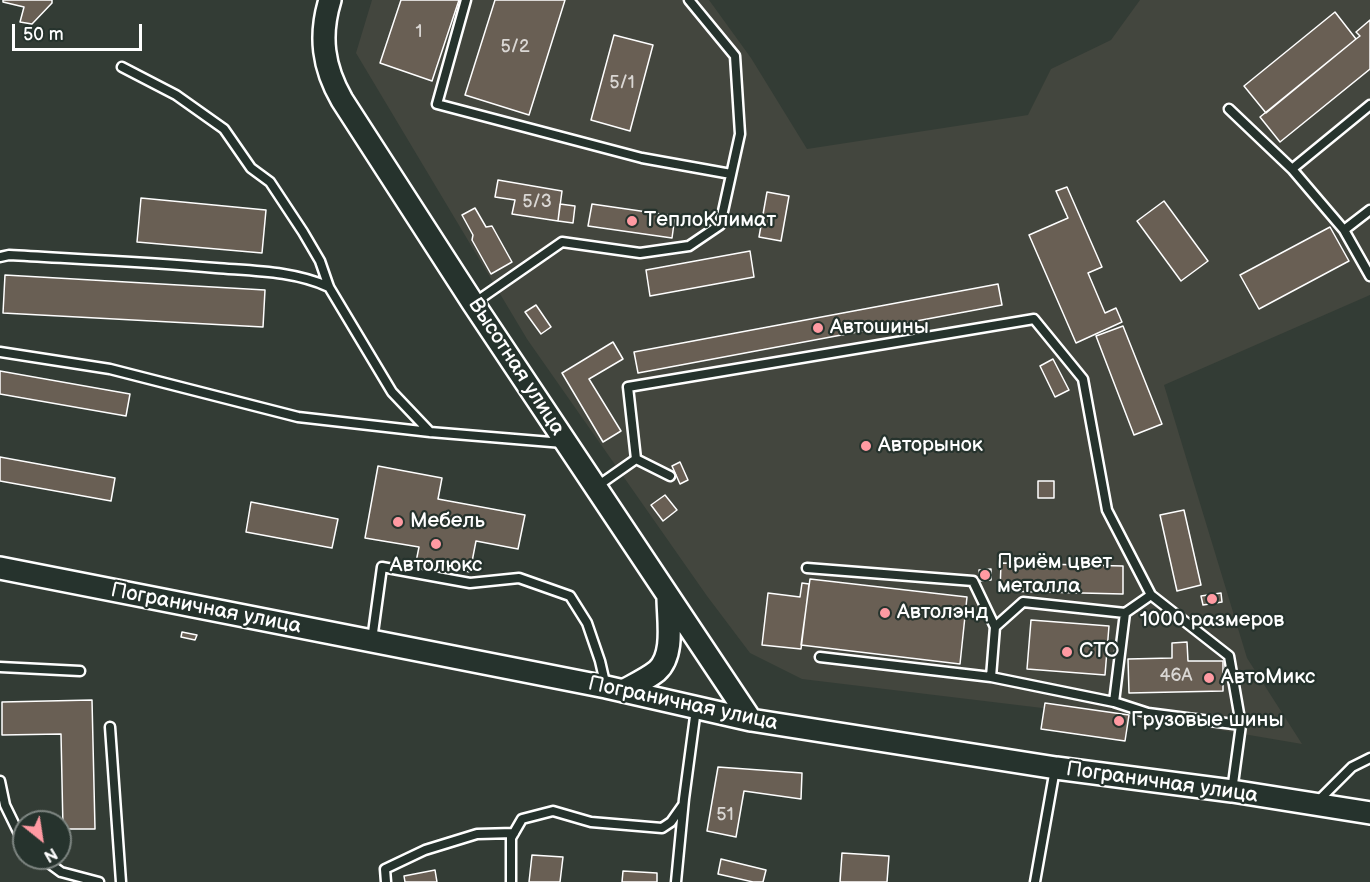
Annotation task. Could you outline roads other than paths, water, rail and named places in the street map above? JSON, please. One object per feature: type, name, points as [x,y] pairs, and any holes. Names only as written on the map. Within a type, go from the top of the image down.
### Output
[{"type":"street","name":"Высотная улица","points":[[330,0],[324,21],[323,40],[325,61],[332,83],[473,303],[751,720]]},
{"type":"street","name":"Пограничная улица","points":[[0,568],[615,689],[751,720],[1056,768],[1232,791],[1370,813]]},
{"type":"street","points":[[615,689],[654,674],[665,660],[668,647],[669,597]]},
{"type":"lane","points":[[466,0],[437,104],[642,158],[731,174]]},
{"type":"lane","points":[[473,303],[562,242],[640,253],[689,246],[720,225],[740,134],[735,56],[689,0]]},
{"type":"lane","points":[[123,68],[176,95],[224,129],[251,168],[270,182],[282,197],[320,261],[329,287],[392,392],[430,432]]},
{"type":"lane","points":[[1292,169],[1370,105]]},
{"type":"lane","points":[[1229,109],[1292,169],[1344,230],[1370,276]]},
{"type":"lane","points":[[1344,230],[1370,210]]},
{"type":"lane","points":[[0,257],[20,255],[167,263],[297,276],[329,287]]},
{"type":"lane","points":[[636,459],[628,387],[1034,319],[1083,379],[1107,510],[1151,595],[1229,656],[1241,725],[1232,791]]},
{"type":"lane","points":[[0,352],[110,369],[298,417],[430,432],[566,443]]},
{"type":"lane","points":[[595,487],[636,459]]},
{"type":"lane","points":[[636,459],[670,476]]},
{"type":"lane","points":[[372,641],[382,567],[470,583],[519,578],[570,596],[587,623],[600,661],[615,689]]},
{"type":"lane","points":[[807,568],[973,581],[995,627],[991,677]]},
{"type":"lane","points":[[995,627],[1023,602],[1125,612],[1151,595]]},
{"type":"lane","points":[[1114,702],[1125,612]]},
{"type":"lane","points":[[820,657],[991,677],[1114,702],[1148,712],[1241,725]]},
{"type":"lane","points":[[0,667],[80,670]]},
{"type":"lane","points":[[676,882],[683,805],[696,708]]},
{"type":"lane","points":[[110,727],[121,882]]},
{"type":"lane","points":[[1315,804],[1352,767],[1370,758]]},
{"type":"lane","points":[[1035,882],[1056,768]]},
{"type":"lane","points":[[0,781],[4,805],[12,821]]},
{"type":"lane","points":[[511,882],[511,838],[522,819],[553,811],[591,822],[663,828],[671,822],[683,805]]},
{"type":"lane","points":[[386,882],[385,869],[425,850],[477,834],[514,833]]},
{"type":"lane","points":[[58,870],[99,882]]},
{"type":"place","name":"ТеплоКлимат","points":[[632,221]]},
{"type":"place","name":"Автошины","points":[[818,328]]},
{"type":"place","name":"Авторынок","points":[[866,446]]},
{"type":"place","name":"Мебель","points":[[398,522]]},
{"type":"place","name":"Автолюкс","points":[[436,544]]},
{"type":"place","name":"Приём цвет металла","points":[[985,575]]},
{"type":"place","name":"1000 размеров","points":[[1212,599]]},
{"type":"place","name":"Автолэнд","points":[[885,613]]},
{"type":"place","name":"СТО","points":[[1067,652]]},
{"type":"place","name":"АвтоМикс","points":[[1209,678]]},
{"type":"place","name":"Грузовые шины","points":[[1119,721]]}]
